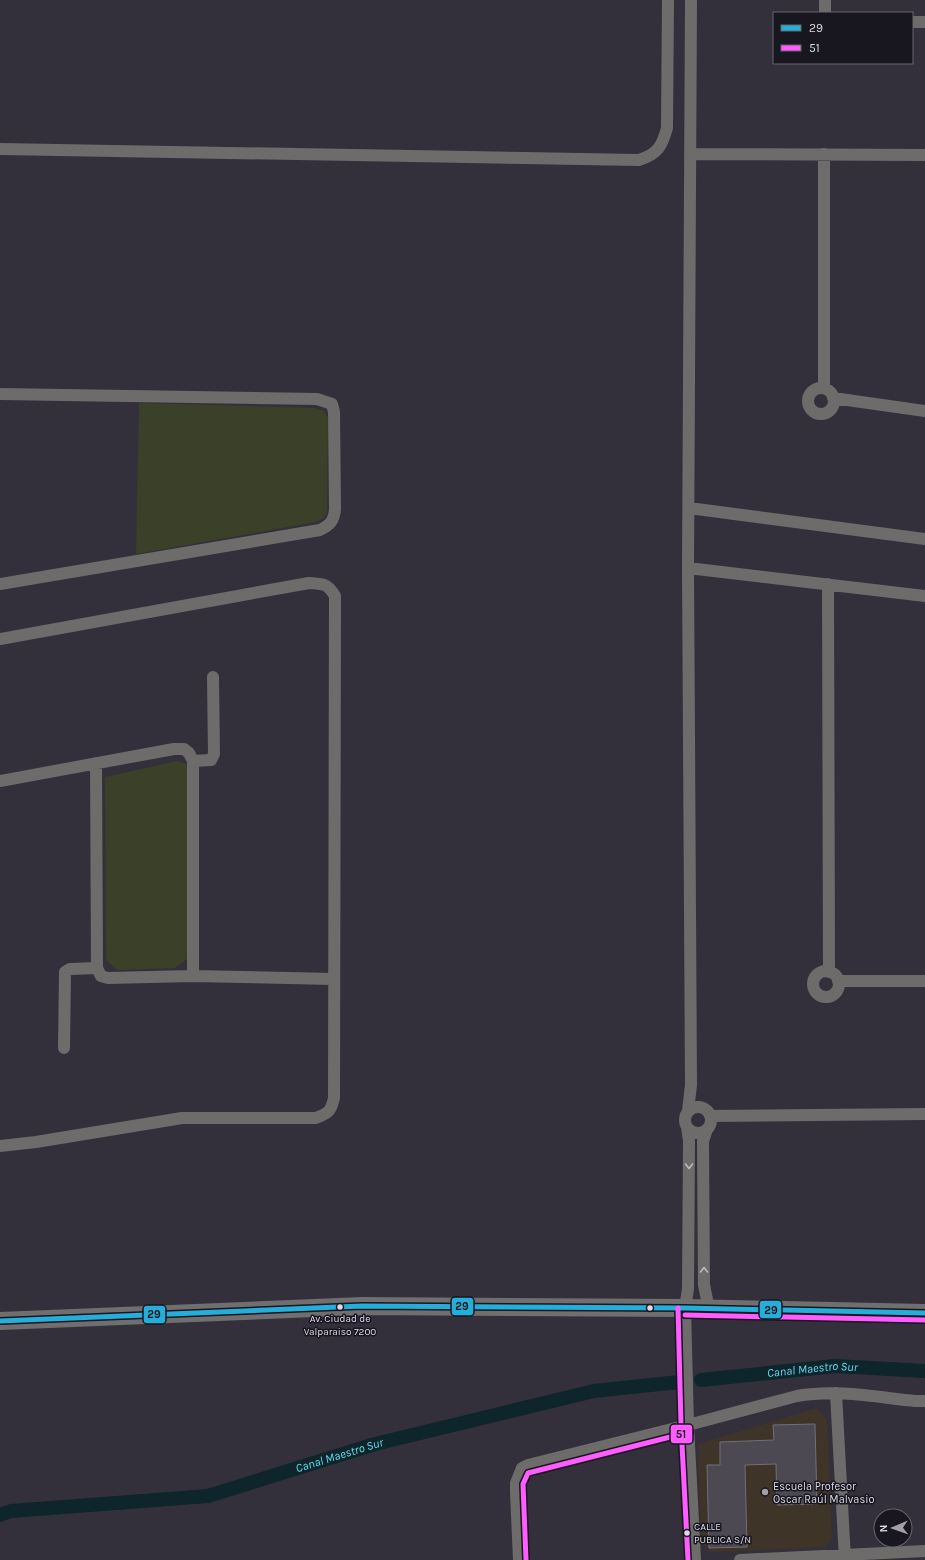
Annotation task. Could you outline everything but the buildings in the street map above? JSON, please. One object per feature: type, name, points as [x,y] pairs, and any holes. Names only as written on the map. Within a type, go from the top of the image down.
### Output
[{"type":"main road","points":[[0,1321],[362,1306],[685,1308],[925,1313]]},
{"type":"street","points":[[0,149],[639,160],[651,156],[658,150],[664,140],[667,128],[668,0]]},
{"type":"street","points":[[691,0],[688,508],[691,1085],[688,1111],[685,1119],[688,1127],[689,1141],[688,1289],[685,1308],[688,1425],[695,1560]]},
{"type":"street","points":[[823,12],[825,0]]},
{"type":"street","points":[[913,22],[925,22]]},
{"type":"street","points":[[691,154],[925,155]]},
{"type":"street","points":[[824,154],[824,388]]},
{"type":"street","points":[[824,388],[830,392],[833,398],[832,406],[826,412],[818,413],[814,411],[809,404],[809,396],[815,390],[824,388]]},
{"type":"street","points":[[0,394],[317,399],[324,401],[332,404],[334,412],[335,509],[334,518],[328,526],[320,530],[0,584]]},
{"type":"street","points":[[833,398],[925,411]]},
{"type":"street","points":[[688,508],[925,539]]},
{"type":"street","points":[[688,568],[925,596]]},
{"type":"street","points":[[0,639],[309,583],[329,587],[335,596],[333,979],[334,1098],[332,1107],[328,1113],[316,1118],[199,1117],[176,1119],[36,1142],[0,1146]]},
{"type":"street","points":[[828,584],[828,972]]},
{"type":"street","points":[[193,761],[210,760],[214,754],[213,677]]},
{"type":"street","points":[[0,781],[174,749],[184,749],[189,753],[193,761],[194,976]]},
{"type":"street","points":[[96,763],[97,968],[101,976],[108,978],[194,976],[333,979]]},
{"type":"street","points":[[64,1048],[65,972],[70,969],[97,968]]},
{"type":"street","points":[[828,972],[834,975],[838,981],[837,990],[831,996],[822,996],[815,992],[813,983],[816,975],[828,972]]},
{"type":"street","points":[[838,981],[925,981]]},
{"type":"street","points":[[691,1085],[696,1100],[707,1112],[709,1125],[706,1129],[703,1141],[704,1285],[708,1309]]},
{"type":"street","points":[[688,1111],[696,1107],[707,1112],[925,1114]]},
{"type":"street","points":[[688,1127],[691,1130],[699,1132],[706,1129]]},
{"type":"street","points":[[519,1560],[516,1483],[522,1468],[528,1465],[810,1393],[836,1393],[925,1401]]},
{"type":"street","points":[[836,1393],[845,1557]]},
{"type":"street","points":[[740,1560],[845,1557],[925,1551]]},
{"type":"shaded area","name":"Escuela Profesor Oscar Raúl Malvasio","points":[[817,1408],[827,1420],[832,1539],[825,1547],[710,1552],[701,1542],[698,1444]]},
{"type":"green space","points":[[139,403],[314,408],[324,411],[328,417],[327,512],[324,518],[316,522],[136,554]]},
{"type":"green space","points":[[177,761],[188,764],[188,958],[175,968],[117,970],[106,960],[105,777]]},
{"type":"waterway","name":"Canal Maestro Sur","points":[[701,1380],[835,1366],[925,1371]]},
{"type":"waterway","name":"Canal Maestro Sur","points":[[0,1515],[11,1511],[208,1496],[375,1444],[594,1391],[679,1382]]},
{"type":"transit line","name":"29","points":[[0,1321],[362,1306],[685,1308],[925,1313]]},
{"type":"transit line","name":"51","points":[[678,1308],[681,1425],[688,1560]]},
{"type":"transit line","name":"51","points":[[685,1315],[925,1320]]},
{"type":"transit line","name":"51","points":[[526,1560],[523,1484],[528,1473],[690,1432]]},
{"type":"place","name":"Av. Ciudad de Valparaiso 7200","points":[[340,1307]]},
{"type":"place","name":"Escuela Profesor Oscar Raúl Malvasio","points":[[765,1492]]},
{"type":"place","name":"CALLE PUBLICA S/N","points":[[687,1533]]}]
